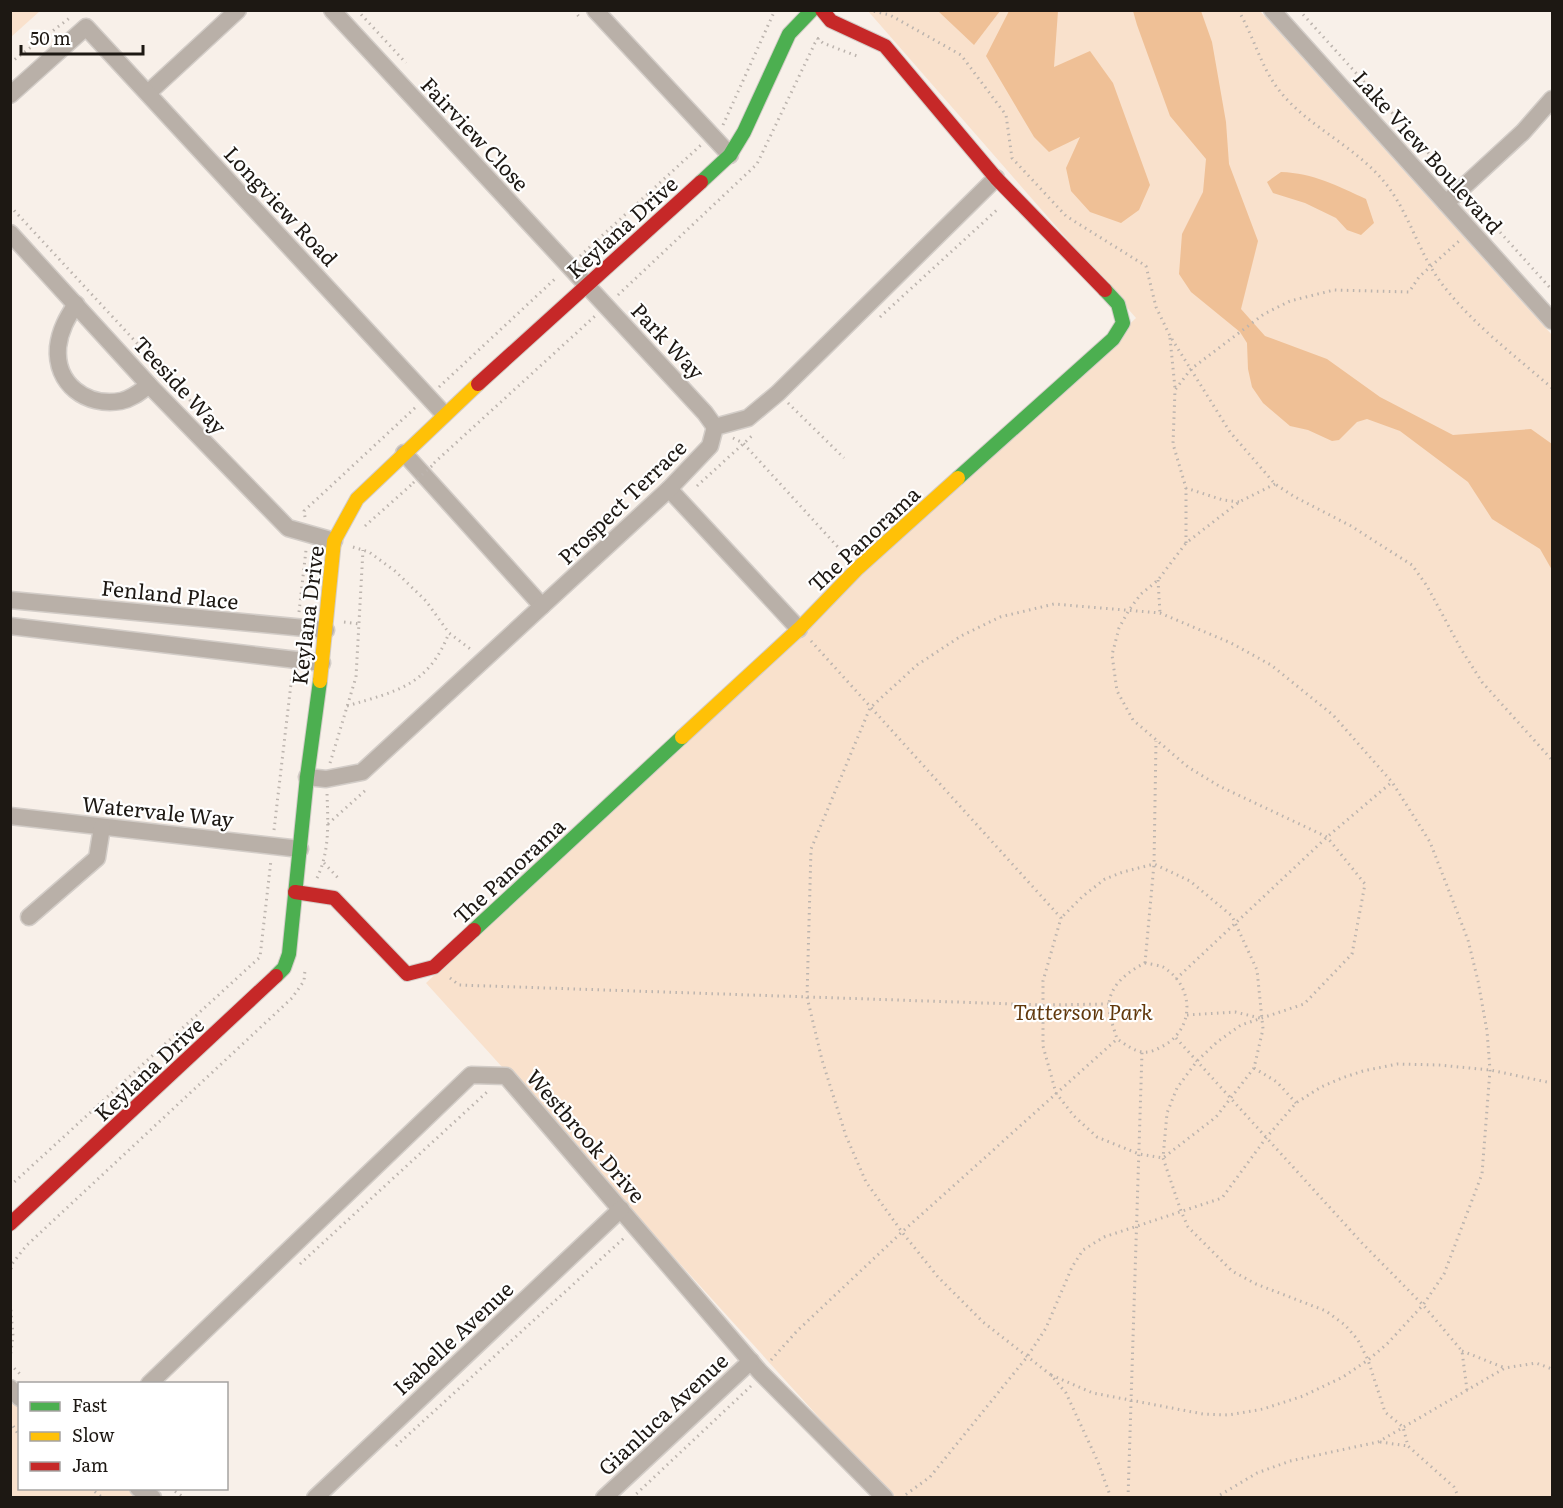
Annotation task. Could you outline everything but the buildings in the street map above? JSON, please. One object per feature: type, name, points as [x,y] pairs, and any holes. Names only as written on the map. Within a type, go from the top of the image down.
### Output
[{"type":"street","points":[[148,93],[238,10]]},
{"type":"street","name":"Fairview Close","points":[[332,10],[587,285]]},
{"type":"street","points":[[595,10],[730,155]]},
{"type":"street","name":"Keylana Drive","points":[[10,1224],[284,968],[289,954],[334,542],[357,499],[444,414],[730,155],[744,132],[789,34],[812,10]]},
{"type":"street","name":"The Panorama","points":[[434,967],[799,629],[858,568],[1113,339],[1123,323],[1118,304],[996,178],[885,46],[831,21],[822,10]]},
{"type":"street","name":"Lake View Boulevard","points":[[1272,10],[1552,321]]},
{"type":"street","name":"Longview Road","points":[[10,95],[86,27],[444,414]]},
{"type":"street","points":[[1446,203],[1523,132],[1552,99]]},
{"type":"street","points":[[715,427],[748,418],[782,401],[996,178]]},
{"type":"street","name":"Teeside Way","points":[[10,233],[149,385],[288,528],[334,542]]},
{"type":"street","name":"Park Way","points":[[587,285],[705,413],[715,427]]},
{"type":"street","points":[[76,304],[61,332],[58,348],[59,364],[64,377],[77,393],[98,401],[121,401],[133,397],[149,385]]},
{"type":"street","name":"Prospect Terrace","points":[[307,777],[326,778],[362,772],[542,606],[675,495],[710,446],[715,427]]},
{"type":"street","points":[[404,453],[542,606]]},
{"type":"street","points":[[675,495],[799,629]]},
{"type":"street","name":"Fenland Place","points":[[10,600],[326,630]]},
{"type":"street","points":[[10,626],[322,663]]},
{"type":"street","name":"Watervale Way","points":[[10,816],[300,849]]},
{"type":"street","points":[[29,917],[97,858],[102,827]]},
{"type":"street","points":[[295,892],[334,898],[407,974],[434,967]]},
{"type":"street","name":"Westbrook Drive","points":[[150,1382],[471,1075],[506,1076],[616,1214],[752,1367],[885,1497]]},
{"type":"street","name":"Isabelle Avenue","points":[[315,1497],[616,1214]]},
{"type":"street","name":"Gianluca Avenue","points":[[604,1497],[752,1367]]},
{"type":"path","points":[[298,519],[306,521],[304,511],[725,123],[775,10]]},
{"type":"path","points":[[868,10],[890,13],[961,55],[1006,115],[1012,158],[1066,216],[1146,266],[1156,307],[1170,336],[1230,432],[1275,484],[1351,526],[1412,565],[1427,586],[1461,649],[1482,682],[1552,760]]},
{"type":"path","points":[[1238,10],[1260,60],[1282,95],[1344,144],[1381,178],[1408,219],[1431,266],[1457,302],[1552,388]]},
{"type":"path","points":[[1299,10],[1552,290]]},
{"type":"path","points":[[10,63],[73,16]]},
{"type":"path","points":[[875,322],[1006,202]]},
{"type":"path","points":[[10,206],[211,423]]},
{"type":"path","points":[[1175,390],[1191,369],[1276,307],[1320,292],[1334,290],[1409,292],[1419,277],[1486,216]]},
{"type":"path","points":[[1170,336],[1175,390],[1173,444],[1186,488],[1186,543]]},
{"type":"path","points":[[782,401],[844,458]]},
{"type":"path","points":[[715,427],[743,443],[858,568]]},
{"type":"path","points":[[675,495],[758,430]]},
{"type":"path","points":[[359,532],[433,465]]},
{"type":"path","points":[[1275,484],[1239,502],[1186,543],[1158,580],[1141,594],[1119,628],[1112,655],[1117,691],[1133,720],[1188,767],[1219,786],[1328,837],[1365,884],[1352,954],[1304,1004],[1241,1025],[1217,1042],[1197,1061],[1177,1088],[1167,1113],[1163,1158],[1180,1211],[1188,1227],[1232,1270],[1256,1284],[1326,1311],[1345,1325],[1358,1340],[1368,1360],[1385,1412],[1403,1427],[1407,1446]]},
{"type":"path","points":[[1186,488],[1223,500],[1239,502]]},
{"type":"path","points":[[297,628],[307,534]]},
{"type":"path","points":[[358,540],[358,549]]},
{"type":"path","points":[[334,542],[369,552],[395,571],[426,601],[449,633],[484,659]]},
{"type":"path","points":[[326,778],[356,677],[363,550]]},
{"type":"path","points":[[1158,580],[1160,613]]},
{"type":"path","points":[[1052,1376],[1093,1393],[1203,1414],[1228,1415],[1263,1409],[1313,1391],[1343,1377],[1368,1360],[1387,1344],[1423,1305],[1444,1274],[1482,1174],[1490,1070],[1487,1031],[1468,940],[1430,842],[1392,782],[1333,715],[1271,665],[1232,643],[1160,613],[1054,604],[1000,617],[961,636],[917,665],[870,708],[811,849],[807,997],[822,1060],[846,1136],[866,1182],[938,1277],[983,1322],[1052,1376],[1066,1393],[1098,1462],[1111,1497]]},
{"type":"path","points":[[799,629],[1061,918]]},
{"type":"path","points":[[347,706],[408,686],[434,662],[443,649],[449,633]]},
{"type":"path","points":[[10,1186],[260,957],[293,660]]},
{"type":"path","points":[[1145,963],[1154,864],[1156,741]]},
{"type":"path","points":[[1176,979],[1328,837],[1392,782]]},
{"type":"path","points":[[328,824],[372,783]]},
{"type":"path","points":[[324,863],[348,888]]},
{"type":"path","points":[[1154,864],[1190,880],[1233,916],[1257,970],[1263,1029],[1254,1068],[1230,1099],[1216,1117],[1163,1158],[1139,1154],[1097,1137],[1074,1116],[1056,1093],[1043,1046],[1043,981],[1061,918],[1083,896],[1106,879],[1154,864]]},
{"type":"path","points":[[1145,963],[1162,966],[1176,979],[1183,988],[1187,1002],[1187,1015],[1184,1026],[1176,1038],[1153,1051],[1142,1052],[1130,1048],[1117,1039],[1109,1004],[1119,981],[1129,971],[1145,963]]},
{"type":"path","points":[[434,967],[459,985],[1043,1005],[1109,1004]]},
{"type":"path","points":[[1187,1015],[1235,1012],[1262,1018]]},
{"type":"path","points":[[1176,1038],[1266,1138],[1423,1305],[1462,1351],[1505,1368]]},
{"type":"path","points":[[632,1497],[756,1381],[752,1367],[797,1331],[902,1232],[1117,1039]]},
{"type":"path","points":[[1128,1497],[1142,1052]]},
{"type":"path","points":[[901,1497],[930,1477],[1028,1357],[1046,1328],[1072,1267],[1083,1250],[1104,1237],[1222,1198],[1266,1138],[1296,1103],[1321,1087],[1363,1071],[1397,1064],[1490,1070],[1552,1083]]},
{"type":"path","points":[[1254,1068],[1277,1082],[1296,1103]]},
{"type":"path","points":[[293,1270],[485,1092],[492,1092]]},
{"type":"path","points":[[392,1450],[627,1235],[616,1214]]},
{"type":"path","points":[[10,1298],[12,1336],[10,1359]]},
{"type":"path","points":[[1462,1351],[1467,1390]]},
{"type":"path","points":[[1215,1497],[1257,1473],[1290,1461],[1378,1442],[1505,1368],[1536,1364],[1552,1369]]},
{"type":"path","points":[[10,1421],[18,1434]]},
{"type":"path","points":[[1378,1442],[1407,1446],[1454,1487],[1459,1497]]},
{"type":"green space","points":[[11,10],[40,10],[40,11],[11,37]]},
{"type":"green space","name":"Tatterson Park","points":[[868,11],[1260,11],[1552,335],[1552,1497],[891,1497],[426,983],[1136,318]]},
{"type":"green space","points":[[10,1399],[18,1407],[18,1490],[128,1490],[140,1497],[11,1497]]},
{"type":"shaded area","points":[[938,11],[1000,11],[974,45]]},
{"type":"shaded area","points":[[1009,11],[1058,11],[1054,67],[1090,51],[1113,83],[1150,185],[1139,210],[1121,223],[1090,212],[1071,191],[1066,168],[1080,137],[1049,152],[1034,137],[986,56]]},
{"type":"shaded area","points":[[1133,11],[1201,11],[1212,42],[1226,122],[1229,164],[1258,241],[1241,309],[1265,336],[1327,359],[1380,397],[1453,435],[1531,429],[1552,444],[1552,570],[1540,549],[1492,519],[1468,482],[1400,431],[1367,419],[1357,422],[1339,440],[1332,441],[1308,430],[1290,426],[1263,403],[1252,387],[1248,369],[1247,343],[1240,332],[1191,292],[1179,274],[1182,234],[1203,192],[1206,159],[1170,116]]},
{"type":"shaded area","points":[[1281,172],[1315,178],[1366,199],[1374,223],[1361,235],[1347,230],[1336,218],[1305,203],[1273,193],[1267,182]]},
{"type":"traffic: fast","points":[[701,182],[730,155],[744,132],[789,34],[812,10]]},
{"type":"traffic: fast","points":[[958,478],[1113,339],[1123,323],[1118,304],[1105,290]]},
{"type":"traffic: fast","points":[[276,976],[284,968],[289,954],[307,777],[320,681]]},
{"type":"traffic: fast","points":[[474,930],[682,737]]},
{"type":"traffic: slow","points":[[320,681],[334,541],[357,499],[478,384]]},
{"type":"traffic: slow","points":[[682,737],[799,629],[858,568],[958,478]]},
{"type":"traffic: jam","points":[[822,10],[831,21],[885,46],[996,178],[1105,290]]},
{"type":"traffic: jam","points":[[478,384],[701,182]]},
{"type":"traffic: jam","points":[[295,892],[334,898],[407,974],[434,967],[474,930]]},
{"type":"traffic: jam","points":[[10,1224],[276,976]]}]
